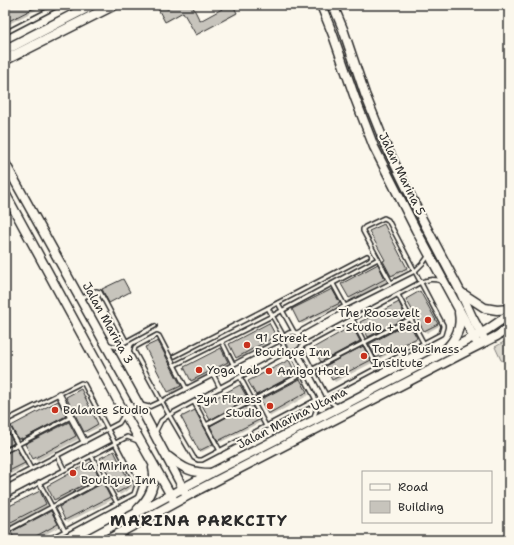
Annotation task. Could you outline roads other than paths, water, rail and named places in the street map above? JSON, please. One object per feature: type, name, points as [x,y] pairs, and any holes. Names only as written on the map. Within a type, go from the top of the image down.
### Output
[{"type":"main road","points":[[5,50],[92,5]]},
{"type":"main road","points":[[5,60],[114,5]]},
{"type":"street","name":"Jalan Marina 5","points":[[322,5],[374,148],[458,309],[482,344]]},
{"type":"street","name":"Jalan Marina 5","points":[[333,5],[365,94],[385,144],[420,215],[462,293],[472,317],[477,335]]},
{"type":"street","name":"Jalan Marina 3","points":[[5,163],[113,357],[188,496]]},
{"type":"street","points":[[5,192],[175,503]]},
{"type":"street","points":[[462,293],[485,308],[497,310],[509,309]]},
{"type":"street","points":[[443,353],[452,343],[460,328],[458,309]]},
{"type":"street","name":"Jalan Marina Utama","points":[[86,540],[211,473],[340,408],[487,330],[509,315]]},
{"type":"street","name":"Jalan Marina Utama","points":[[107,540],[188,496],[482,344],[509,328]]},
{"type":"street","points":[[59,394],[84,441]]},
{"type":"street","points":[[166,456],[188,470],[211,473]]},
{"type":"street","points":[[130,517],[144,505],[152,490],[155,474],[152,463]]},
{"type":"lane","points":[[5,32],[59,5]]},
{"type":"lane","points":[[326,395],[441,334],[443,325],[388,220],[384,218],[365,227],[363,231],[390,283]]},
{"type":"lane","points":[[139,405],[149,407],[284,338],[288,334],[296,333],[344,306],[415,271],[429,255]]},
{"type":"lane","points":[[175,356],[368,256]]},
{"type":"lane","points":[[175,365],[334,284],[378,259]]},
{"type":"lane","points":[[155,434],[161,421],[169,415],[290,352],[297,352],[302,347],[421,282],[433,279],[443,281]]},
{"type":"lane","points":[[334,284],[344,306]]},
{"type":"lane","points":[[80,298],[96,291],[100,292],[126,341]]},
{"type":"lane","points":[[398,295],[424,344]]},
{"type":"lane","points":[[278,303],[296,333],[302,339],[302,347],[326,395],[332,403],[340,408]]},
{"type":"lane","points":[[268,308],[284,338],[283,346],[290,352],[316,400],[316,411],[313,421]]},
{"type":"lane","points":[[352,319],[378,368]]},
{"type":"lane","points":[[312,369],[410,319]]},
{"type":"lane","points":[[113,357],[116,347],[155,326]]},
{"type":"lane","points":[[186,388],[159,336],[157,335],[135,347],[134,351],[169,415],[194,458],[198,460],[202,460],[220,451],[316,400]]},
{"type":"lane","points":[[222,342],[233,364]]},
{"type":"lane","points":[[105,344],[116,347]]},
{"type":"lane","points":[[214,374],[220,388]]},
{"type":"lane","points":[[206,425],[302,374]]},
{"type":"lane","points":[[240,378],[266,426]]},
{"type":"lane","points":[[31,469],[5,421],[81,383],[84,384],[137,485],[134,494],[48,540]]},
{"type":"lane","points":[[194,402],[220,451]]},
{"type":"lane","points":[[5,483],[119,423],[125,414]]},
{"type":"lane","points":[[5,451],[71,417]]},
{"type":"lane","points":[[5,501],[115,442],[127,437],[140,441]]},
{"type":"lane","points":[[57,455],[64,469]]},
{"type":"lane","points":[[91,455],[117,504]]},
{"type":"lane","points":[[5,532],[104,479]]},
{"type":"lane","points":[[39,482],[65,531]]},
{"type":"place","name":"The Roosevelt - Studio + Bed","points":[[428,320]]},
{"type":"place","name":"91 Street Boutique Inn","points":[[247,345]]},
{"type":"place","name":"Today Business Institute","points":[[364,356]]},
{"type":"place","name":"Yoga Lab","points":[[199,370]]},
{"type":"place","name":"Amigo Hotel","points":[[269,371]]},
{"type":"place","name":"Zyn Fitness Studio","points":[[270,406]]},
{"type":"place","name":"Balance Studio","points":[[55,410]]},
{"type":"place","name":"La Mirina Boutique Inn","points":[[73,473]]},
{"type":"district","name":"MARINA PARKCITY","points":[[199,520]]}]
